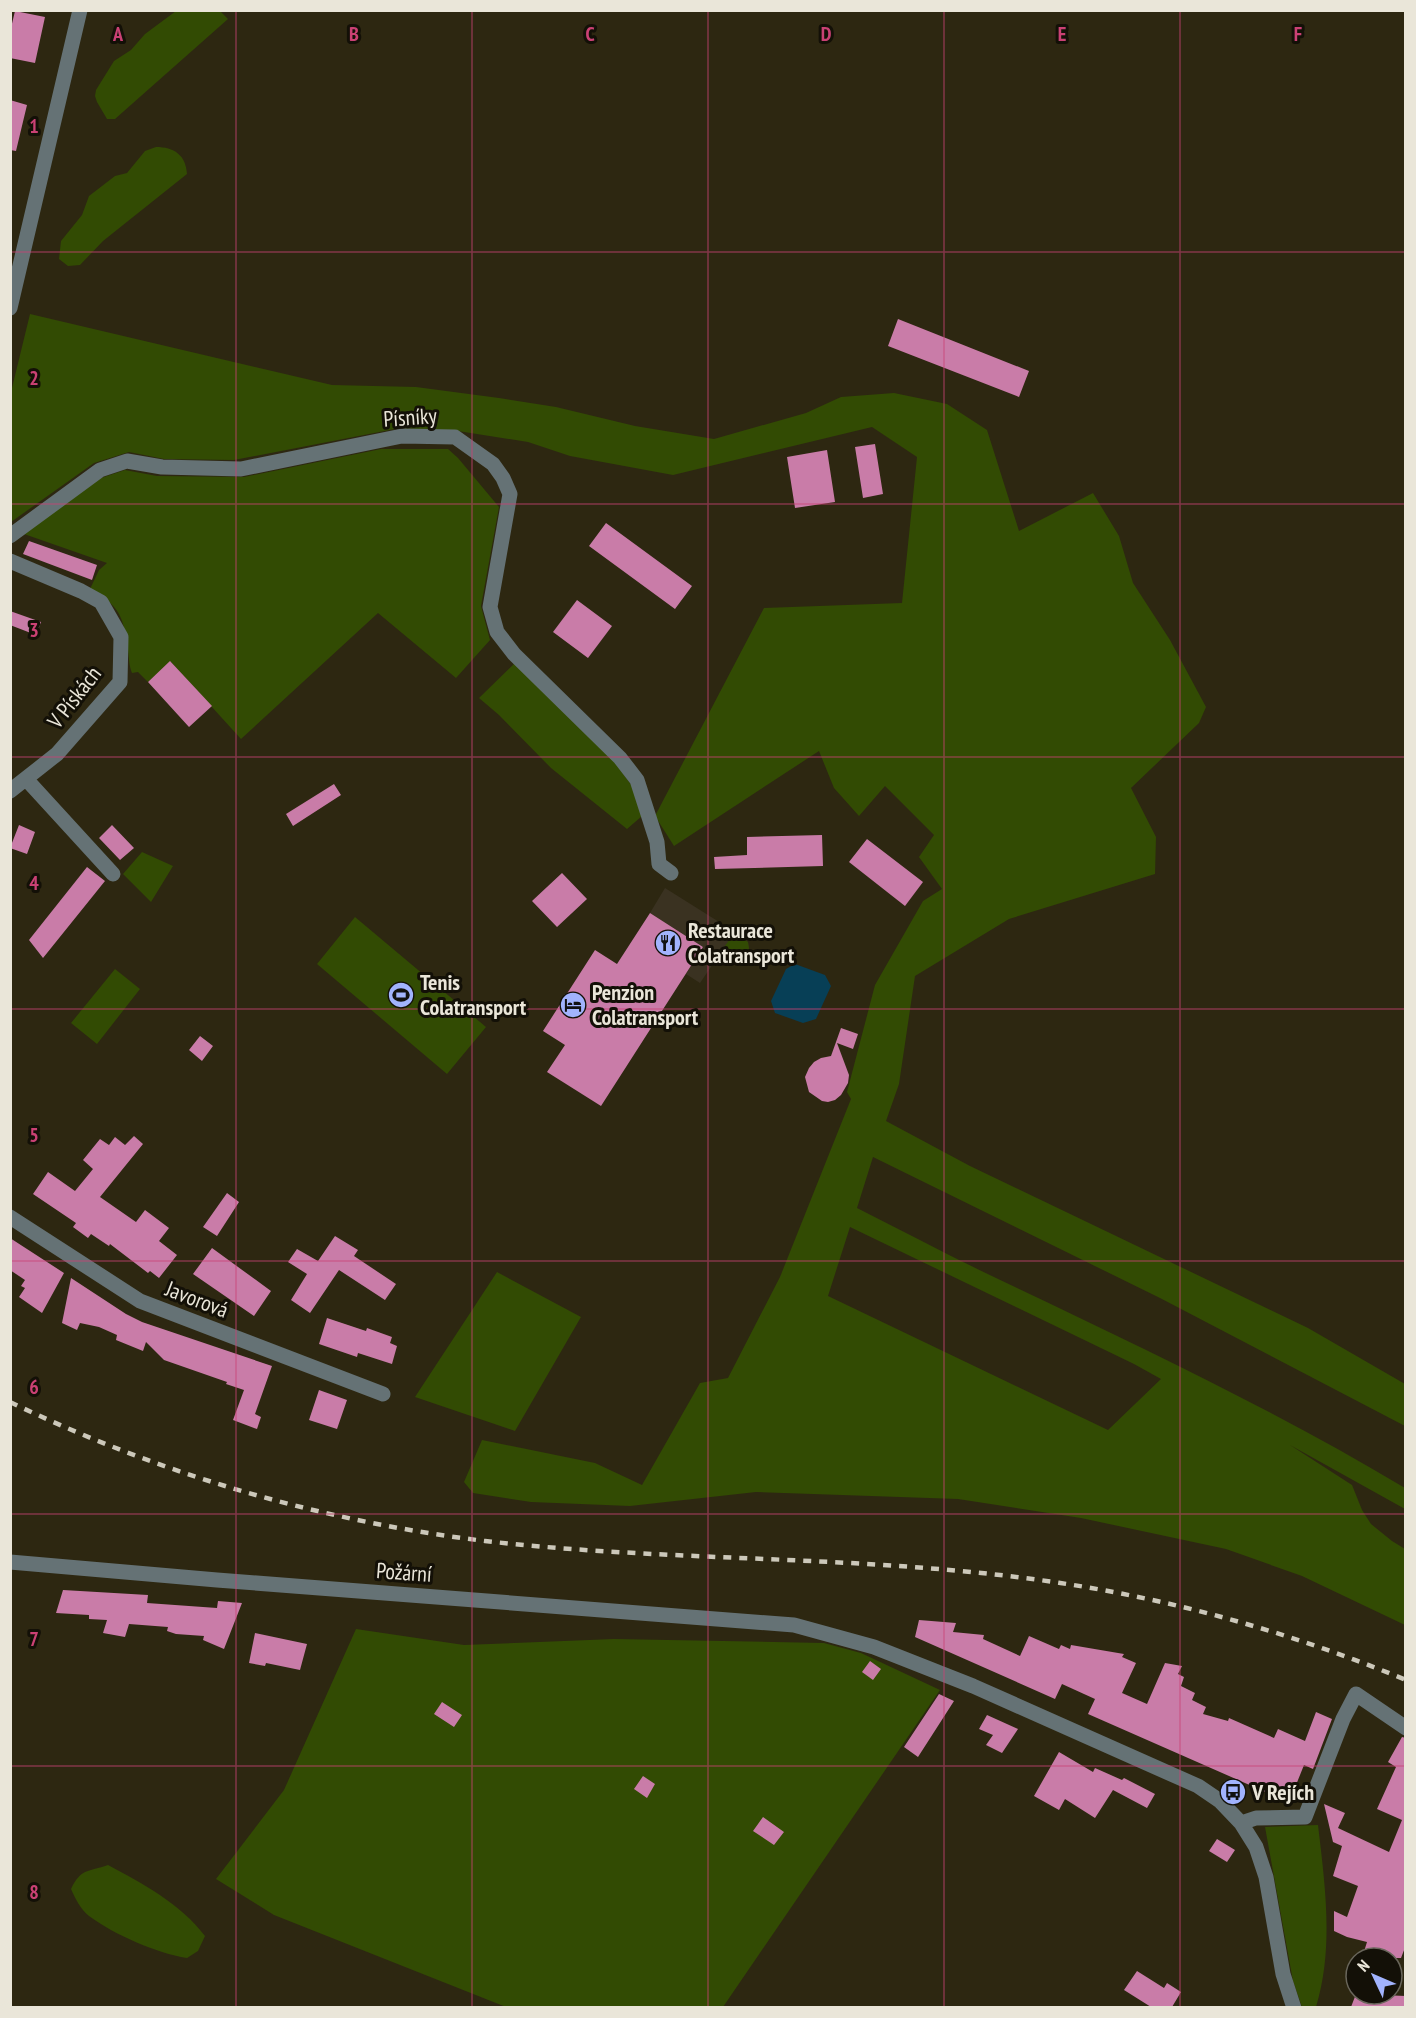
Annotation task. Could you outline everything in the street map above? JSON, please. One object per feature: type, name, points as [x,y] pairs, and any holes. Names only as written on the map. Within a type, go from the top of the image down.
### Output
[{"type":"street","points":[[10,308],[80,10]]},
{"type":"street","name":"Písníky","points":[[10,536],[100,470],[127,461],[162,467],[241,469],[402,436],[455,437],[493,464],[510,494],[490,607],[497,632],[514,654],[620,758],[637,780],[657,842],[659,864],[671,873]]},
{"type":"street","name":"V Pískách","points":[[10,561],[81,591],[101,602],[121,637],[120,682],[57,754],[27,780],[10,791]]},
{"type":"street","points":[[27,780],[113,874]]},
{"type":"street","name":"Javorová","points":[[10,1217],[140,1301],[382,1394]]},
{"type":"street","name":"Požární","points":[[10,1562],[794,1625],[874,1647],[973,1686],[1174,1774],[1220,1800],[1241,1823]]},
{"type":"street","points":[[1294,2007],[1283,1974],[1266,1877],[1256,1847],[1241,1823],[1256,1818],[1305,1817],[1343,1719],[1356,1694],[1406,1728]]},
{"type":"shaded area","points":[[665,888],[743,937],[748,942],[747,955],[741,959],[729,961],[717,958],[700,983],[686,974],[703,947],[650,913]]},
{"type":"green space","points":[[176,11],[220,11],[228,19],[115,119],[107,119],[95,96],[96,90],[114,61],[131,50],[145,34]]},
{"type":"green space","points":[[156,147],[178,153],[184,162],[187,174],[103,241],[80,265],[68,266],[59,259],[61,241],[82,215],[89,196],[115,176],[127,173],[145,151]]},
{"type":"green space","points":[[30,314],[332,385],[416,387],[499,398],[556,407],[635,426],[714,439],[806,413],[841,397],[894,393],[947,404],[987,430],[1019,531],[1093,493],[1119,536],[1133,583],[1170,640],[1206,707],[1199,723],[1131,788],[1156,837],[1155,874],[1009,919],[915,976],[899,1084],[886,1121],[970,1166],[1308,1328],[1405,1384],[1405,1426],[1160,1298],[873,1157],[857,1208],[1213,1383],[1358,1460],[1405,1488],[1405,1509],[1290,1445],[1352,1485],[1362,1510],[1371,1524],[1405,1549],[1405,1625],[1302,1576],[1226,1549],[1081,1518],[958,1499],[756,1492],[630,1506],[531,1502],[473,1493],[464,1482],[482,1440],[595,1463],[642,1485],[700,1383],[728,1378],[780,1277],[851,1099],[847,1092],[875,985],[923,901],[942,889],[919,857],[934,835],[885,786],[859,816],[834,788],[819,751],[674,846],[655,816],[764,608],[902,603],[917,457],[872,427],[673,475],[570,456],[528,442],[458,431],[400,428],[234,460],[164,459],[129,452],[94,463],[11,522],[11,392]],"holes":[[[850,1227],[1161,1379],[1108,1430],[828,1296]]]},
{"type":"green space","points":[[381,449],[448,449],[499,507],[481,606],[490,640],[456,678],[378,613],[241,739],[171,662],[148,682],[138,672],[132,673],[119,613],[108,601],[90,589],[99,570],[107,563],[24,534],[101,478],[125,470],[157,476],[244,477]]},
{"type":"green space","points":[[515,663],[613,760],[635,790],[642,816],[627,829],[551,768],[479,698]]},
{"type":"green space","points":[[142,852],[173,866],[151,902],[123,874]]},
{"type":"green space","name":"Tenis Colatransport","points":[[355,917],[486,1027],[447,1074],[317,964]]},
{"type":"green space","points":[[735,932],[748,942],[747,955],[732,961],[717,957]]},
{"type":"green space","points":[[115,969],[140,989],[97,1044],[71,1023]]},
{"type":"green space","points":[[497,1272],[581,1317],[515,1431],[415,1397]]},
{"type":"green space","points":[[356,1629],[464,1645],[614,1639],[824,1643],[861,1653],[940,1690],[723,2007],[506,2007],[274,1915],[216,1879],[284,1790]]},
{"type":"green space","points":[[1318,1825],[1326,1916],[1325,1962],[1316,2007],[1302,2007],[1293,1981],[1265,1827]]},
{"type":"green space","points":[[108,1865],[173,1904],[195,1924],[205,1936],[198,1951],[187,1958],[149,1948],[99,1923],[86,1913],[78,1904],[71,1889],[82,1874]]},
{"type":"water","points":[[795,964],[825,975],[831,986],[816,1019],[803,1023],[775,1013],[771,1001],[786,969]]},
{"type":"building","points":[[15,11],[45,17],[35,63],[10,58],[10,32]]},
{"type":"building","points":[[10,100],[27,105],[16,151],[10,150]]},
{"type":"building","points":[[898,319],[1029,371],[1019,397],[888,346]]},
{"type":"building","points":[[875,444],[883,494],[863,498],[855,447]]},
{"type":"building","points":[[827,450],[835,502],[795,508],[787,457]]},
{"type":"building","points":[[606,523],[692,586],[675,609],[589,546]]},
{"type":"building","points":[[29,541],[97,565],[92,580],[23,554]]},
{"type":"building","points":[[577,600],[612,626],[588,658],[553,632]]},
{"type":"building","points":[[10,611],[41,622],[36,635],[10,625]]},
{"type":"building","points":[[170,661],[212,706],[189,727],[148,682]]},
{"type":"building","points":[[334,784],[341,795],[293,826],[286,814]]},
{"type":"building","points":[[19,825],[35,832],[27,854],[10,848]]},
{"type":"building","points":[[112,825],[134,848],[120,860],[99,838]]},
{"type":"building","points":[[822,835],[823,866],[715,869],[714,857],[747,855],[747,837]]},
{"type":"building","points":[[867,839],[923,882],[905,906],[849,862]]},
{"type":"building","points":[[87,867],[105,881],[43,958],[29,940]]},
{"type":"building","points":[[562,873],[587,899],[557,927],[532,901]]},
{"type":"building","points":[[650,913],[703,947],[601,1106],[547,1072],[565,1045],[543,1031],[595,950],[617,964]]},
{"type":"building","points":[[841,1028],[858,1034],[853,1049],[837,1043],[849,1075],[848,1083],[835,1100],[822,1101],[809,1092],[805,1077],[814,1062],[831,1056]]},
{"type":"building","points":[[200,1036],[213,1046],[202,1061],[189,1050]]},
{"type":"building","points":[[134,1136],[143,1144],[100,1197],[136,1222],[145,1210],[169,1228],[159,1241],[177,1255],[159,1278],[150,1271],[148,1273],[110,1244],[109,1246],[91,1234],[88,1238],[73,1227],[76,1223],[33,1194],[48,1172],[75,1191],[93,1169],[83,1160],[100,1139],[109,1145],[115,1137],[125,1145]]},
{"type":"building","points":[[227,1193],[239,1202],[217,1236],[203,1227]]},
{"type":"building","points":[[335,1236],[358,1250],[354,1256],[396,1284],[385,1300],[339,1270],[310,1313],[291,1300],[307,1274],[288,1262],[297,1249],[318,1261]]},
{"type":"building","points":[[10,1238],[64,1273],[42,1313],[19,1297],[25,1288],[21,1286],[25,1280],[10,1270]]},
{"type":"building","points":[[212,1248],[271,1291],[254,1316],[193,1274]]},
{"type":"building","points":[[71,1278],[142,1322],[272,1366],[255,1414],[261,1417],[257,1429],[233,1420],[244,1390],[164,1360],[146,1342],[143,1351],[116,1340],[117,1335],[99,1327],[80,1323],[77,1330],[62,1323]]},
{"type":"building","points":[[327,1318],[392,1337],[390,1343],[397,1346],[392,1364],[358,1353],[357,1357],[319,1344]]},
{"type":"building","points":[[319,1390],[347,1400],[337,1429],[309,1420]]},
{"type":"building","points":[[63,1590],[148,1595],[147,1603],[217,1608],[218,1601],[242,1603],[224,1649],[203,1640],[204,1636],[176,1634],[167,1631],[168,1627],[129,1624],[125,1637],[103,1633],[107,1620],[89,1619],[89,1615],[56,1613]]},
{"type":"building","points":[[919,1620],[956,1623],[953,1632],[984,1635],[983,1639],[1020,1656],[1029,1636],[1059,1649],[1061,1645],[1070,1649],[1071,1645],[1124,1654],[1122,1657],[1136,1663],[1122,1693],[1147,1704],[1165,1663],[1182,1666],[1178,1674],[1184,1677],[1181,1686],[1195,1693],[1192,1700],[1206,1707],[1203,1714],[1228,1721],[1229,1718],[1274,1738],[1278,1729],[1305,1741],[1316,1712],[1332,1719],[1313,1769],[1304,1765],[1292,1795],[1273,1788],[1270,1794],[1088,1714],[1095,1699],[1062,1684],[1055,1699],[915,1637]]},
{"type":"building","points":[[255,1633],[307,1644],[300,1670],[266,1663],[265,1666],[249,1663]]},
{"type":"building","points":[[870,1661],[881,1669],[873,1680],[862,1672]]},
{"type":"building","points":[[939,1694],[954,1701],[918,1757],[904,1747]]},
{"type":"building","points":[[442,1702],[462,1715],[454,1727],[434,1714]]},
{"type":"building","points":[[987,1715],[1018,1729],[1002,1753],[986,1745],[993,1735],[979,1729]]},
{"type":"building","points":[[1402,1737],[1406,1738],[1406,1945],[1404,1950],[1404,1946],[1366,1946],[1367,1942],[1334,1931],[1334,1911],[1347,1917],[1358,1886],[1333,1876],[1342,1846],[1333,1842],[1324,1804],[1345,1813],[1338,1828],[1389,1852],[1402,1820],[1377,1809],[1396,1767],[1388,1762]]},
{"type":"building","points":[[1059,1752],[1093,1772],[1095,1768],[1122,1780],[1124,1778],[1155,1794],[1147,1808],[1113,1790],[1095,1818],[1065,1799],[1059,1810],[1034,1796]]},
{"type":"building","points":[[643,1776],[655,1784],[647,1798],[634,1789]]},
{"type":"building","points":[[763,1817],[784,1832],[774,1845],[753,1831]]},
{"type":"building","points":[[1217,1839],[1235,1850],[1227,1862],[1209,1851]]},
{"type":"building","points":[[1137,1971],[1164,1988],[1167,1983],[1181,1992],[1172,2007],[1151,2007],[1124,1990]]},
{"type":"building","points":[[1404,1996],[1406,1996],[1406,2007],[1351,2007],[1404,2006]]},
{"type":"railway","points":[[10,1402],[67,1428],[183,1472],[242,1491],[362,1521],[485,1541],[558,1548],[922,1568],[995,1574],[1067,1584],[1154,1600],[1239,1622],[1323,1649],[1406,1680]]},
{"type":"place","name":"Restaurace Colatransport","points":[[668,943]]},
{"type":"place","name":"Tenis Colatransport","points":[[401,995]]},
{"type":"place","name":"Penzion Colatransport","points":[[573,1005]]},
{"type":"place","name":"V Rejích","points":[[1233,1792]]}]
